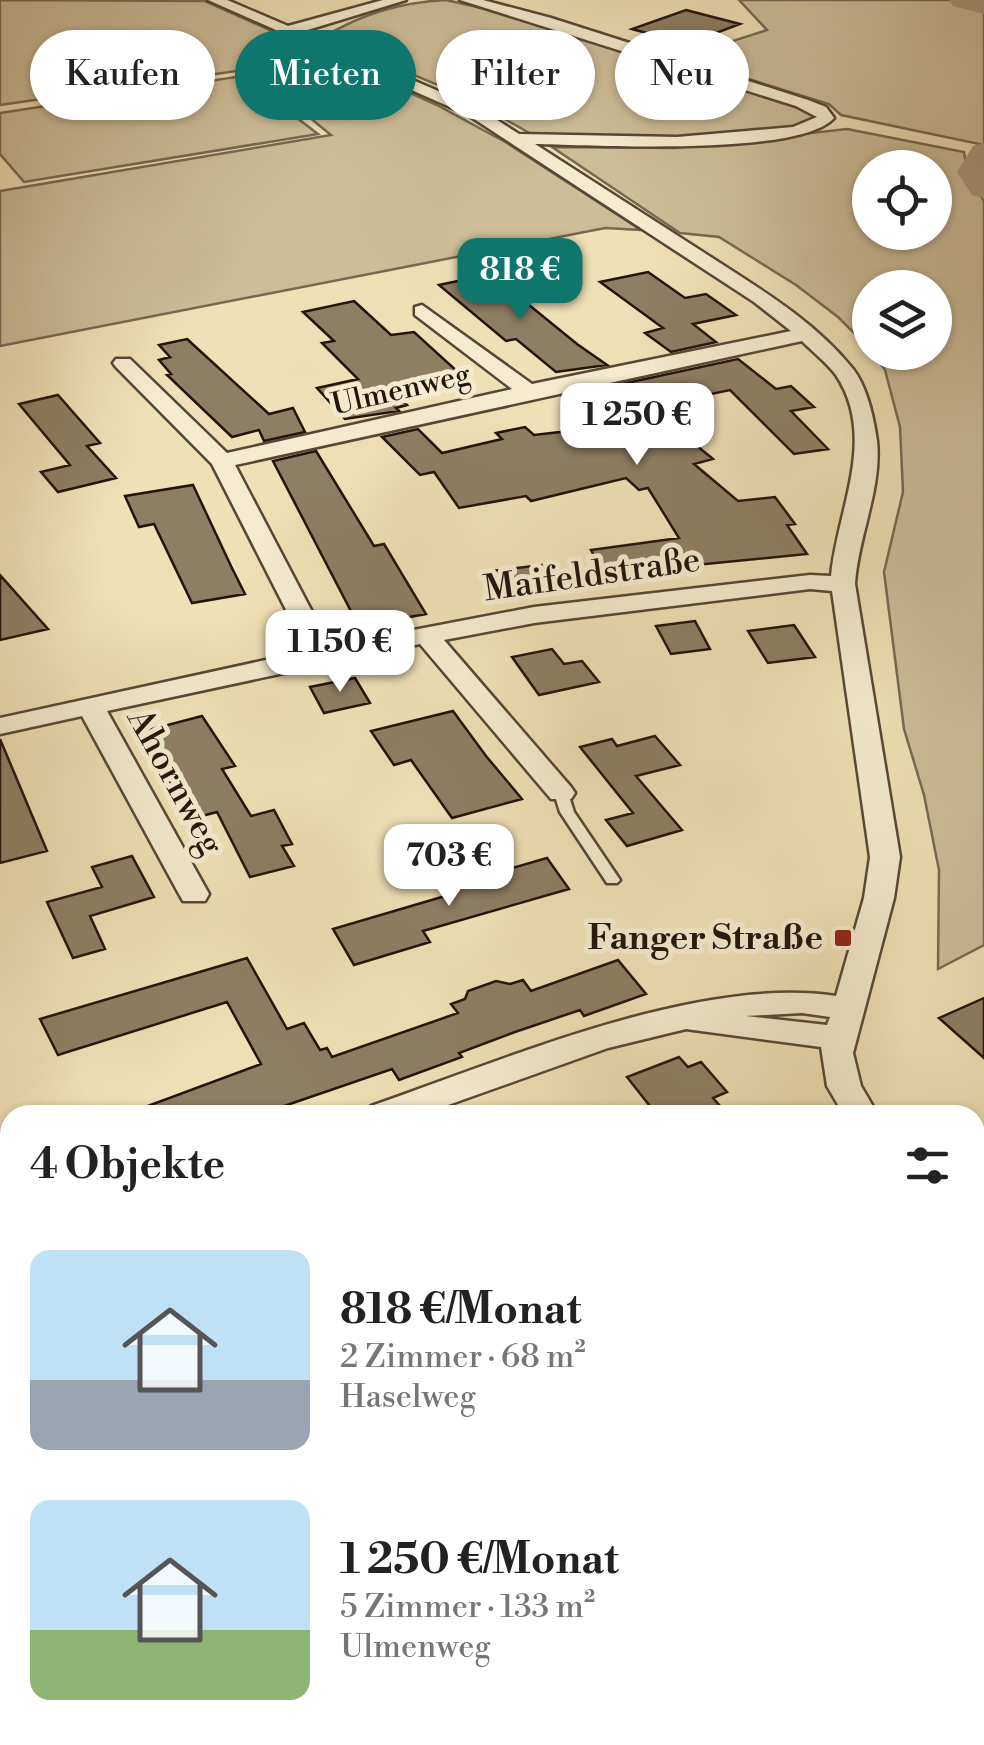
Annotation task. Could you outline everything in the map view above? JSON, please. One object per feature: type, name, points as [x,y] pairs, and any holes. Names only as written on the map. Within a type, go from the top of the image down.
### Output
[{"type":"street","points":[[215,0],[288,30],[399,0]]},
{"type":"street","points":[[467,0],[546,21],[802,103],[820,110],[826,118],[816,126],[794,132],[677,142],[519,139]]},
{"type":"street","points":[[416,86],[519,139],[761,298],[806,334],[846,374],[859,407],[866,443],[864,481],[845,556],[844,584],[885,857],[879,898],[842,1023],[838,1068],[857,1105]]},
{"type":"street","points":[[422,311],[528,391]]},
{"type":"street","name":"Ulmenweg","points":[[222,461],[528,391],[806,334]]},
{"type":"street","points":[[123,363],[222,461],[322,654]]},
{"type":"street","name":"Maifeldstraße","points":[[4,721],[91,706],[322,654],[534,615],[810,582],[844,584]]},
{"type":"street","points":[[426,635],[561,792]]},
{"type":"street","name":"Ahornweg","points":[[91,706],[194,894]]},
{"type":"street","points":[[412,1105],[600,1040],[685,1020],[842,1023]]},
{"type":"lane","points":[[561,792],[566,812],[612,880]]},
{"type":"shaded area","points":[[0,0],[205,1],[270,30],[235,30],[235,71],[215,74],[215,30],[30,30],[30,101],[0,105]]},
{"type":"shaded area","points":[[446,0],[562,30],[436,30],[436,84],[416,76],[416,30],[338,30],[414,3]]},
{"type":"shaded area","points":[[739,0],[954,0],[984,8],[984,145],[841,115],[829,104],[749,79],[749,36],[767,30]]},
{"type":"shaded area","points":[[595,40],[615,47],[615,120],[749,120],[749,90],[803,107],[815,115],[795,129],[672,139],[533,135],[506,120],[595,120]]},
{"type":"shaded area","points":[[235,77],[235,120],[300,120],[318,134],[24,182],[0,154],[0,113],[30,108],[30,120],[215,120],[215,80]]},
{"type":"shaded area","points":[[416,96],[436,105],[436,120],[465,120],[641,230],[605,228],[0,346],[0,191],[331,135],[313,120],[416,120]]},
{"type":"shaded area","points":[[847,129],[964,152],[968,176],[984,201],[984,945],[938,969],[939,870],[924,795],[904,729],[884,572],[903,492],[900,427],[885,370],[952,370],[952,270],[852,270],[852,331],[796,285],[719,237],[680,233],[552,147],[676,148]]},
{"type":"building","points":[[686,10],[740,24],[724,30],[632,29]]},
{"type":"building","points":[[648,272],[685,298],[706,294],[736,315],[693,324],[716,342],[671,352],[645,333],[663,328],[600,282]]},
{"type":"building","points":[[491,274],[607,365],[556,372],[516,339],[506,341],[439,285]]},
{"type":"building","points":[[354,301],[391,335],[414,332],[470,383],[401,399],[407,405],[396,408],[399,411],[345,419],[317,388],[358,379],[322,343],[334,341],[303,312]]},
{"type":"building","points":[[187,339],[269,414],[293,408],[305,432],[264,441],[259,430],[232,437],[167,375],[171,374],[159,360],[170,357],[159,345]]},
{"type":"building","points":[[738,359],[776,389],[791,386],[814,407],[791,411],[828,449],[794,454],[730,390],[649,407],[713,459],[694,464],[738,501],[775,497],[795,524],[787,525],[807,554],[604,574],[591,550],[679,538],[648,488],[639,490],[626,478],[531,501],[526,496],[459,508],[434,472],[420,475],[382,437],[418,429],[442,453],[502,439],[496,433],[525,427],[534,435],[560,432],[620,418],[589,391]]},
{"type":"building","points":[[58,395],[100,443],[87,446],[116,478],[58,492],[41,472],[70,465],[19,404]]},
{"type":"building","points":[[316,451],[374,546],[384,544],[426,614],[371,624],[366,614],[354,617],[273,461]]},
{"type":"building","points":[[193,485],[245,594],[192,603],[154,524],[139,527],[125,496]]},
{"type":"building","points":[[542,565],[555,591],[503,598],[491,571]]},
{"type":"building","points":[[0,575],[48,629],[0,640]]},
{"type":"building","points":[[695,621],[710,649],[671,654],[656,626]]},
{"type":"building","points":[[794,625],[815,657],[768,663],[748,631]]},
{"type":"building","points":[[552,649],[564,664],[582,661],[599,682],[539,695],[512,657]]},
{"type":"building","points":[[355,678],[370,703],[324,713],[310,687]]},
{"type":"building","points":[[453,711],[522,799],[452,818],[411,760],[394,765],[371,731]]},
{"type":"building","points":[[202,716],[235,766],[222,769],[251,816],[274,810],[292,844],[282,846],[294,866],[250,877],[217,812],[191,819],[141,732]]},
{"type":"building","points":[[655,736],[680,765],[636,776],[682,830],[627,846],[606,820],[633,813],[580,747],[612,739],[617,746]]},
{"type":"building","points":[[0,739],[47,851],[0,863]]},
{"type":"building","points":[[132,856],[154,897],[90,916],[105,949],[73,958],[47,902],[102,887],[92,867]]},
{"type":"building","points":[[547,858],[569,889],[423,931],[430,942],[354,965],[333,929],[452,894],[441,877],[474,868],[481,877]]},
{"type":"building","points":[[247,958],[287,1029],[304,1023],[320,1050],[327,1048],[332,1057],[458,1013],[451,1004],[465,999],[468,991],[496,981],[510,984],[523,980],[531,991],[618,960],[646,994],[584,1016],[580,1010],[515,1032],[399,1080],[392,1069],[287,1105],[150,1105],[261,1064],[227,1002],[58,1055],[40,1019]]},
{"type":"building","points":[[984,998],[984,1058],[939,1018]]},
{"type":"building","points":[[679,1057],[688,1067],[701,1062],[727,1092],[713,1098],[719,1105],[649,1105],[627,1077]]},
{"type":"waterway","points":[[963,0],[984,6]]},
{"type":"waterway","points":[[984,153],[974,172],[984,188]]},
{"type":"place","name":"Fanger Straße","points":[[843,938]]}]
